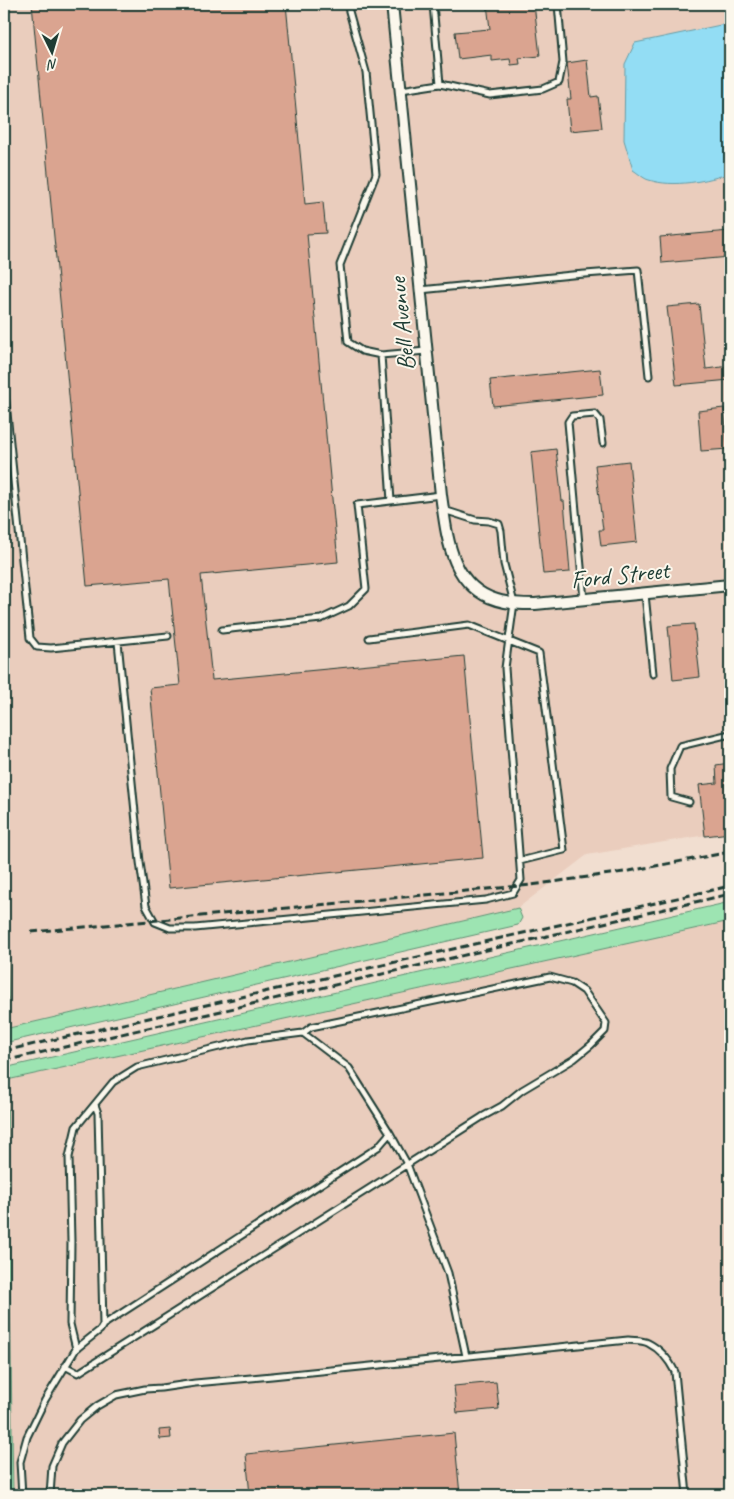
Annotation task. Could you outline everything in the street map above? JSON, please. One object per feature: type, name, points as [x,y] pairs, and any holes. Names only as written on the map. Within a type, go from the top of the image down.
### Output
[{"type":"street","name":"Bell Avenue","points":[[392,4],[426,351],[447,540],[453,559],[462,575],[472,586],[484,595],[514,603]]},
{"type":"street","name":"Ford Street","points":[[514,603],[535,604],[584,600],[730,585]]},
{"type":"lane","points":[[348,4],[366,72],[376,174],[340,265],[348,342],[362,351],[382,355],[426,351]]},
{"type":"lane","points":[[433,4],[440,84]]},
{"type":"lane","points":[[400,90],[440,84],[490,95],[543,89],[559,82],[563,62],[558,4]]},
{"type":"lane","points":[[420,290],[638,270],[649,376]]},
{"type":"lane","points":[[382,355],[391,501]]},
{"type":"lane","points":[[4,384],[30,638],[38,647],[51,648],[168,636]]},
{"type":"lane","points":[[584,600],[568,422],[572,416],[595,414],[600,420],[603,443]]},
{"type":"lane","points":[[222,630],[321,619],[349,606],[366,589],[358,505],[441,495]]},
{"type":"lane","points":[[118,642],[140,862],[146,906],[155,922],[170,928],[195,928],[486,900],[513,893],[521,880],[505,668],[514,603],[504,564],[501,531],[499,524],[475,520],[443,510]]},
{"type":"lane","points":[[645,594],[653,674]]},
{"type":"lane","points":[[369,638],[469,625],[539,653],[564,850],[520,861]]},
{"type":"lane","points":[[689,802],[671,797],[670,769],[680,746],[730,734]]},
{"type":"lane","points":[[65,1366],[78,1372],[502,1106],[522,1090],[574,1059],[604,1031],[606,1023],[584,991],[572,983],[550,977],[311,1027],[303,1033],[248,1040],[137,1067],[113,1082],[76,1127],[69,1157],[70,1324],[76,1349]]},
{"type":"lane","points":[[303,1033],[349,1068],[407,1164],[448,1273],[466,1356]]},
{"type":"lane","points":[[22,1495],[20,1462],[27,1437],[45,1400],[76,1349],[100,1330],[102,1325],[98,1112],[95,1105]]},
{"type":"lane","points":[[102,1325],[378,1147],[390,1133]]},
{"type":"lane","points":[[50,1495],[52,1466],[62,1443],[80,1420],[97,1406],[116,1395],[145,1389],[195,1383],[628,1340],[647,1342],[660,1352],[675,1372],[687,1495]]},
{"type":"shaded area","points":[[4,4],[730,4],[730,831],[587,855],[518,908],[8,1028],[4,783]]},
{"type":"shaded area","points":[[730,921],[730,1495],[13,1495],[7,1080]]},
{"type":"green space","points":[[4,783],[9,1028],[518,908],[522,918],[518,925],[4,1043]]},
{"type":"green space","points":[[730,902],[730,921],[7,1080],[13,1495],[4,1495],[4,1068]]},
{"type":"water","points":[[730,23],[730,173],[701,181],[679,183],[658,182],[645,178],[633,170],[624,140],[625,64],[635,43]]},
{"type":"building","points":[[32,4],[286,4],[305,204],[323,202],[326,233],[307,234],[338,562],[201,575],[212,680],[464,656],[483,858],[169,888],[150,688],[180,685],[169,579],[87,586]]},
{"type":"building","points":[[487,4],[534,4],[540,56],[519,58],[520,64],[511,65],[510,59],[492,61],[492,55],[458,59],[455,32],[490,29]]},
{"type":"building","points":[[587,60],[591,97],[598,96],[602,128],[570,131],[567,99],[571,99],[567,63]]},
{"type":"building","points":[[730,231],[730,257],[662,263],[660,237]]},
{"type":"building","points":[[699,304],[706,369],[730,366],[730,380],[676,385],[667,307]]},
{"type":"building","points":[[600,369],[603,395],[493,406],[490,380]]},
{"type":"building","points":[[724,408],[728,449],[701,451],[698,411]]},
{"type":"building","points":[[556,449],[562,501],[564,501],[570,572],[543,574],[531,452]]},
{"type":"building","points":[[629,461],[637,542],[601,546],[599,530],[603,530],[595,465]]},
{"type":"building","points":[[694,624],[700,677],[673,680],[668,626]]},
{"type":"building","points":[[730,763],[730,833],[705,836],[699,785],[717,783],[716,765]]},
{"type":"building","points":[[496,1382],[499,1409],[457,1413],[454,1386]]},
{"type":"building","points":[[170,1429],[171,1438],[160,1439],[159,1430]]},
{"type":"building","points":[[454,1433],[460,1495],[250,1495],[246,1454]]},
{"type":"railway","points":[[31,932],[531,885],[624,872],[730,852]]},
{"type":"railway","points":[[4,1051],[730,886]]},
{"type":"railway","points":[[4,1061],[730,894]]}]
